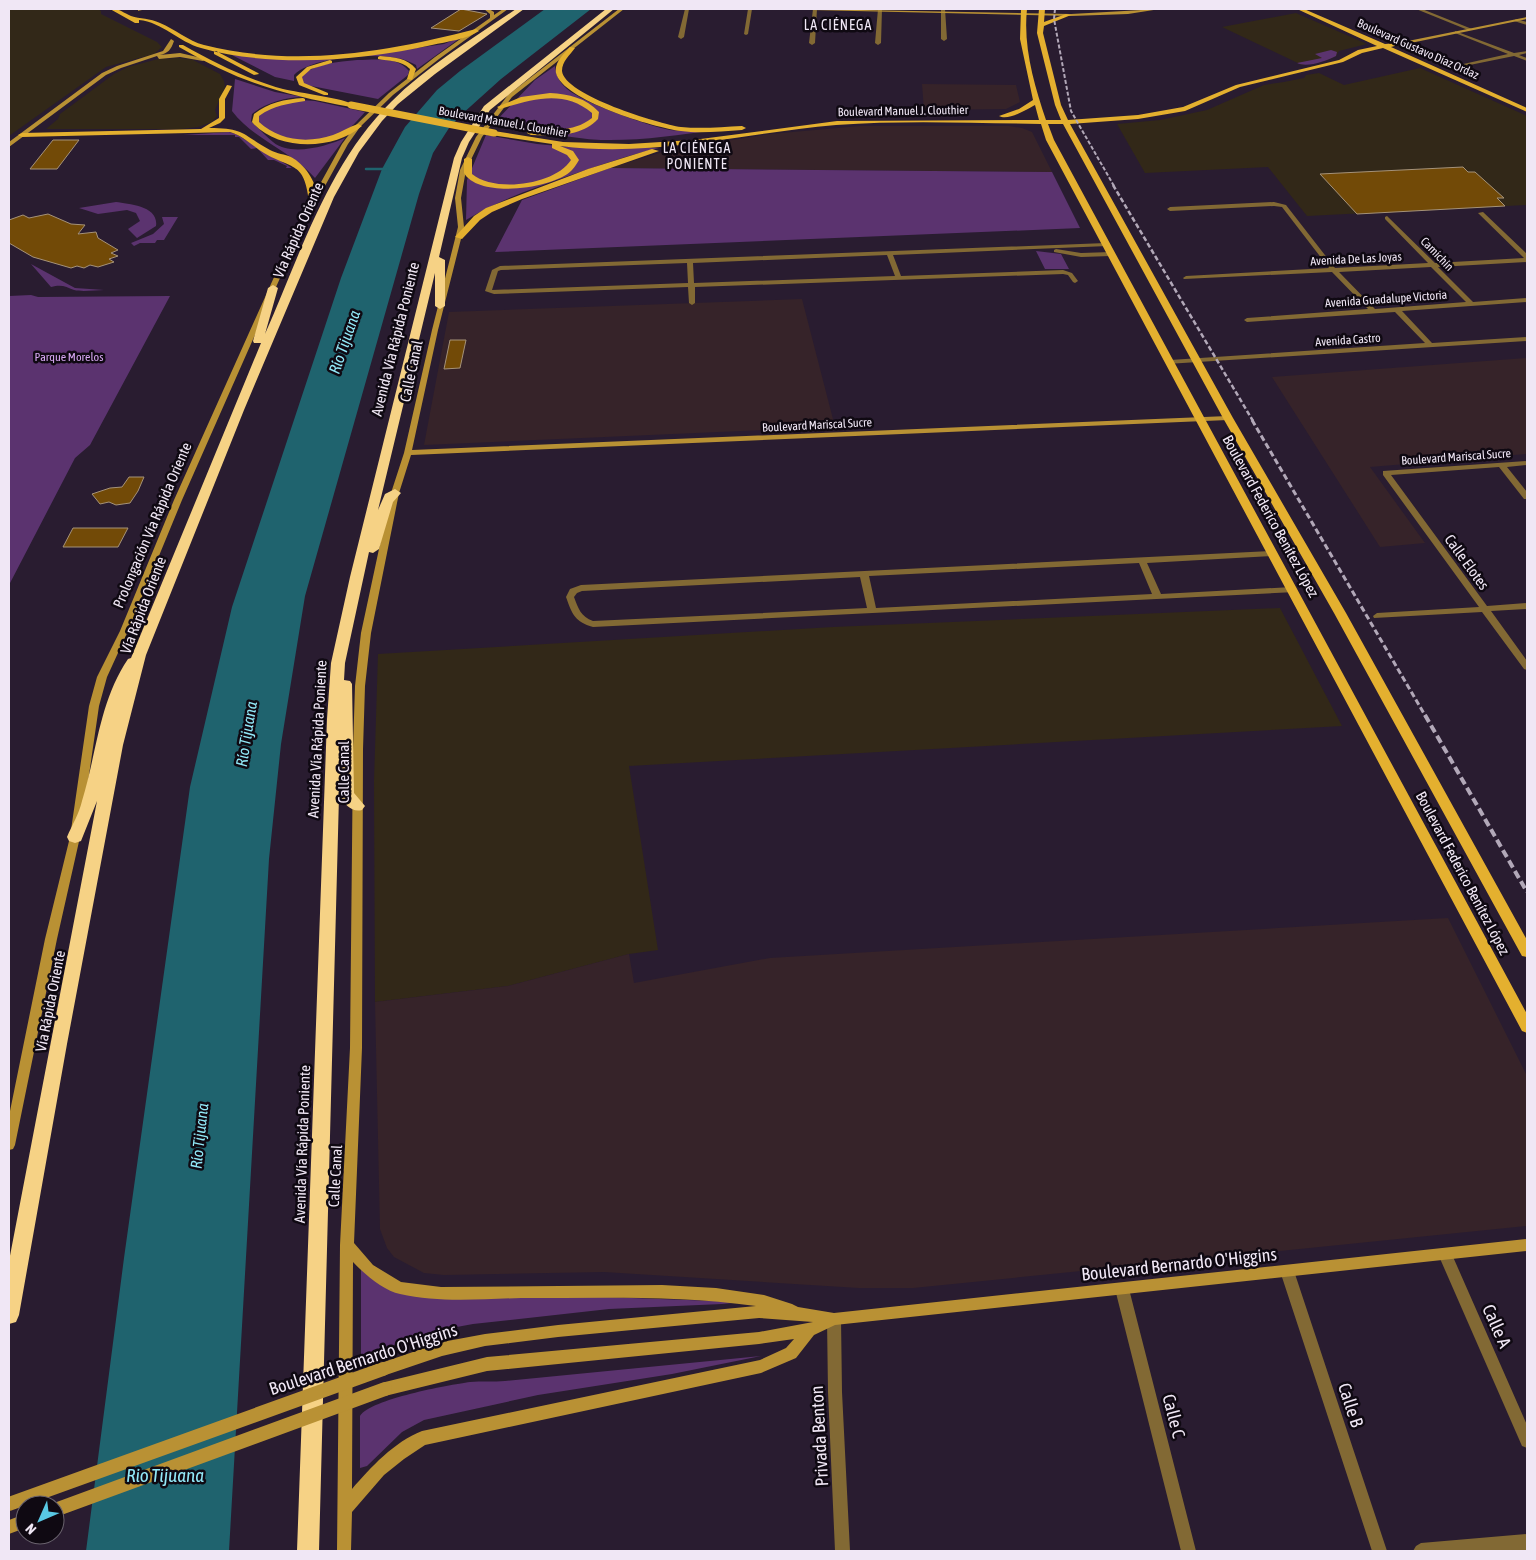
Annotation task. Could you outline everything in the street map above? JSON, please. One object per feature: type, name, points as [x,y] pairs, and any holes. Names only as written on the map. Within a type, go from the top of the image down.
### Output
[{"type":"highway","name":"Vía Rápida Oriente","points":[[9,1315],[58,1044],[116,745],[139,655],[238,410],[329,197],[342,173],[379,119],[410,89],[520,9]]},
{"type":"highway","name":"Avenida Vía Rápida Poniente","points":[[308,1551],[334,719],[338,663],[356,577],[458,158],[464,142],[479,118],[497,99],[610,9]]},
{"type":"highway","points":[[599,18],[615,9]]},
{"type":"highway","points":[[440,236],[440,306]]},
{"type":"highway","points":[[238,410],[243,381],[261,333],[273,288]]},
{"type":"highway","points":[[356,577],[368,562],[389,497],[396,493]]},
{"type":"highway","points":[[75,837],[89,804],[117,692],[125,672],[139,655]]},
{"type":"highway","points":[[338,663],[345,675],[346,795],[357,806]]},
{"type":"main road","points":[[113,9],[152,30]]},
{"type":"main road","name":"Boulevard Manuel J. Clouthier","points":[[139,9],[249,72],[332,99]]},
{"type":"main road","points":[[486,9],[492,13],[492,19]]},
{"type":"main road","name":"Prolongación Vía Rápida Oriente","points":[[9,1145],[49,948],[75,837],[94,706],[102,677],[312,201],[358,126],[410,78],[506,9]]},
{"type":"main road","name":"Calle Canal","points":[[344,1551],[347,1245],[356,1048],[357,806],[359,695],[363,656],[396,493],[408,453],[440,306],[462,227],[458,198],[460,181],[468,159],[479,137],[500,107],[526,82],[622,9]]},
{"type":"main road","points":[[813,9],[1024,11],[1068,15],[1128,13],[1158,9]]},
{"type":"main road","points":[[1053,9],[1068,15]]},
{"type":"main road","name":"Boulevard Gustavo Díaz Ordaz","points":[[1300,9],[1527,110]]},
{"type":"main road","name":"Boulevard Gustavo Díaz Ordaz","points":[[1316,9],[1423,55]]},
{"type":"main road","name":"Boulevard Federico Benítez López","points":[[1024,11],[1023,33],[1028,63],[1036,100],[1050,140],[1271,554],[1527,1026]]},
{"type":"main road","name":"Boulevard Federico Benítez López","points":[[1042,12],[1040,33],[1058,105],[1072,139],[1228,418],[1340,613],[1527,952]]},
{"type":"main road","points":[[1040,25],[1068,15]]},
{"type":"main road","points":[[1396,44],[1527,18]]},
{"type":"main road","points":[[131,19],[147,19],[190,44],[263,57],[326,57],[423,47],[476,31]]},
{"type":"main road","points":[[9,145],[111,70],[150,58],[168,50],[168,39]]},
{"type":"main road","name":"Boulevard Manuel J. Clouthier","points":[[168,39],[206,60],[257,84],[563,144],[607,146],[693,142],[824,124],[1001,119]]},
{"type":"main road","name":"Boulevard Manuel J. Clouthier","points":[[495,130],[575,140],[619,142],[663,140],[812,119],[866,116],[1097,120],[1152,116],[1185,109],[1234,87],[1341,62],[1360,51],[1396,44]]},
{"type":"main road","points":[[572,48],[560,62],[560,74],[567,85],[591,99],[649,123],[673,128],[701,130],[742,128]]},
{"type":"main road","points":[[150,58],[180,55],[206,60],[227,76],[229,86],[226,105],[230,116]]},
{"type":"main road","points":[[332,99],[300,84],[300,75],[309,68],[326,63],[378,58],[396,60],[410,65],[413,69],[410,78]]},
{"type":"main road","points":[[1028,63],[1048,64]]},
{"type":"main road","name":"Boulevard Gustavo Díaz Ordaz","points":[[1449,66],[1464,73]]},
{"type":"main road","points":[[30,129],[182,131],[202,128],[218,122],[222,118],[222,99],[229,86]]},
{"type":"main road","points":[[500,107],[527,98],[555,96],[581,102],[596,112],[597,115],[592,123],[573,131],[555,134],[524,133]]},
{"type":"main road","points":[[332,99],[299,100],[275,104],[256,115],[255,122],[265,131],[275,136],[300,142],[338,137],[358,126]]},
{"type":"main road","points":[[1001,119],[1021,110],[1036,100]]},
{"type":"main road","points":[[1058,105],[1071,111]]},
{"type":"main road","points":[[1080,114],[1097,120]]},
{"type":"main road","points":[[1001,119],[1027,126],[1050,140]]},
{"type":"main road","points":[[1072,139],[1079,128],[1097,120]]},
{"type":"main road","points":[[238,123],[295,163],[309,179],[312,201]]},
{"type":"main road","points":[[22,135],[234,130],[268,152],[295,163]]},
{"type":"main road","points":[[468,159],[468,172],[474,180],[490,185],[510,187],[533,184],[554,178],[564,173],[575,163],[574,157],[564,150],[531,139]]},
{"type":"main road","points":[[459,237],[477,218],[489,210],[519,196],[627,158],[693,142]]},
{"type":"main road","name":"Boulevard Mariscal Sucre","points":[[408,453],[1228,418]]},
{"type":"main road","name":"Boulevard Bernardo O'Higgins","points":[[9,1504],[383,1369],[442,1349],[485,1340],[558,1331],[759,1312],[805,1314],[834,1319],[1527,1244]]},
{"type":"main road","points":[[347,1245],[368,1269],[399,1288],[441,1293],[662,1291],[716,1294],[764,1301],[805,1314]]},
{"type":"main road","name":"Boulevard Bernardo O'Higgins","points":[[65,1506],[385,1389],[487,1364],[759,1338],[809,1330],[834,1319]]},
{"type":"main road","points":[[344,1510],[372,1476],[404,1449],[422,1438],[760,1366],[791,1353],[809,1330]]},
{"type":"street","points":[[681,37],[687,9]]},
{"type":"street","points":[[746,34],[750,9]]},
{"type":"street","points":[[812,43],[813,9]]},
{"type":"street","points":[[878,43],[880,9]]},
{"type":"street","points":[[1418,9],[1470,29]]},
{"type":"street","points":[[943,10],[944,39]]},
{"type":"street","points":[[1516,20],[1527,24]]},
{"type":"street","points":[[1457,32],[1527,60]]},
{"type":"street","points":[[1449,66],[1527,52]]},
{"type":"street","points":[[1170,209],[1274,204],[1284,206],[1334,271],[1373,310]]},
{"type":"street","points":[[1481,213],[1527,259]]},
{"type":"street","name":"Camichín","points":[[1387,218],[1471,304]]},
{"type":"street","points":[[1075,281],[1070,274],[1063,272],[690,286],[488,291],[495,270],[500,268],[1045,247],[1059,244],[1106,245]]},
{"type":"street","points":[[1045,247],[1073,254],[1111,254]]},
{"type":"street","points":[[889,253],[899,278]]},
{"type":"street","name":"Avenida De Las Joyas","points":[[1186,278],[1432,266],[1527,259]]},
{"type":"street","points":[[690,261],[692,302]]},
{"type":"street","name":"Avenida Guadalupe Victoria","points":[[1247,320],[1527,300]]},
{"type":"street","points":[[1396,309],[1431,346]]},
{"type":"street","name":"Avenida Castro","points":[[1170,362],[1527,339]]},
{"type":"street","name":"Boulevard Mariscal Sucre","points":[[1386,474],[1527,463]]},
{"type":"street","points":[[1501,465],[1527,497]]},
{"type":"street","name":"Calle Elotes","points":[[1386,474],[1527,667]]},
{"type":"street","points":[[1271,554],[581,588],[573,591],[570,598],[577,616],[582,621],[593,624],[1292,590]]},
{"type":"street","points":[[1142,561],[1157,596]]},
{"type":"street","points":[[864,574],[872,609]]},
{"type":"street","points":[[1377,616],[1527,606]]},
{"type":"street","name":"Calle A","points":[[1445,1254],[1527,1440]]},
{"type":"street","name":"Calle B","points":[[1287,1271],[1380,1551]]},
{"type":"street","name":"Calle C","points":[[1122,1289],[1189,1551]]},
{"type":"street","name":"Privada Benton","points":[[834,1319],[835,1392],[843,1551]]},
{"type":"street","points":[[1421,1551],[1527,1542]]},
{"type":"shaded area","points":[[9,9],[98,9],[101,11],[101,14],[157,42],[162,47],[154,54],[106,67],[9,136]]},
{"type":"shaded area","points":[[1296,13],[1367,44],[1339,51],[1336,56],[1330,59],[1302,65],[1222,27]]},
{"type":"shaded area","points":[[180,58],[193,60],[220,74],[224,81],[225,87],[215,110],[217,116],[212,122],[198,127],[181,129],[46,129],[58,119],[60,114],[114,74],[128,67],[158,59]]},
{"type":"shaded area","points":[[1420,68],[1527,116],[1527,205],[1307,216],[1268,167],[1145,173],[1117,124],[1160,120],[1207,110],[1264,85],[1304,78],[1306,75],[1319,73],[1344,85]]},
{"type":"shaded area","points":[[922,84],[1016,85],[1020,102],[1006,109],[924,110]]},
{"type":"shaded area","points":[[860,126],[1009,126],[1022,128],[1032,132],[1052,172],[610,168],[669,150],[770,134]]},
{"type":"shaded area","points":[[802,299],[835,427],[424,445],[449,312]]},
{"type":"shaded area","points":[[1527,358],[1527,454],[1370,467],[1425,543],[1380,547],[1272,377]]},
{"type":"shaded area","points":[[1280,608],[1342,726],[629,766],[658,950],[629,954],[508,986],[375,1002],[374,781],[378,654],[833,627]]},
{"type":"shaded area","points":[[1448,918],[1527,1076],[1527,1226],[913,1288],[859,1288],[604,1272],[444,1275],[424,1273],[394,1257],[387,1248],[380,1229],[375,1002],[508,986],[629,954],[634,983],[770,958]]},
{"type":"green space","points":[[463,36],[417,69],[416,65],[397,58],[358,56],[314,64],[294,75],[294,81],[275,77],[226,52],[280,59],[389,52],[444,44]]},
{"type":"green space","points":[[1331,50],[1337,52],[1336,56],[1327,60],[1306,65],[1297,63],[1322,58],[1315,54]]},
{"type":"green space","points":[[357,60],[392,61],[404,66],[409,71],[408,75],[378,99],[301,84],[301,75],[314,68]]},
{"type":"green space","points":[[555,66],[558,78],[567,89],[587,101],[617,113],[670,130],[716,130],[645,139],[601,140],[561,135],[495,122],[535,80]]},
{"type":"green space","points":[[235,79],[275,92],[303,97],[276,101],[252,114],[251,121],[273,142],[289,149],[309,149],[345,138],[315,178],[295,160],[251,130],[232,111]]},
{"type":"green space","points":[[301,100],[315,101],[365,112],[345,131],[316,140],[297,140],[280,137],[268,132],[256,122],[260,112],[272,106]]},
{"type":"green space","points":[[229,132],[236,134],[292,168],[286,168],[287,166],[274,160],[268,160],[257,148],[251,149],[239,137],[235,137],[235,135],[183,135]]},
{"type":"green space","points":[[486,135],[537,144],[569,147],[659,148],[613,161],[528,190],[466,220],[467,180]]},
{"type":"green space","points":[[610,168],[1052,172],[1080,228],[495,252],[522,200]]},
{"type":"green space","points":[[116,202],[135,205],[148,210],[156,219],[156,226],[137,238],[128,229],[140,221],[136,213],[127,210],[98,214],[79,208]]},
{"type":"green space","points":[[162,217],[178,217],[164,240],[157,240],[155,243],[140,243],[134,246],[131,243],[153,234],[164,224]]},
{"type":"green space","points":[[1036,251],[1061,254],[1069,269],[1045,269]]},
{"type":"green space","points":[[31,264],[75,288],[104,290],[81,291],[61,286],[51,287]]},
{"type":"green space","name":"Parque Morelos","points":[[31,295],[38,297],[170,296],[90,445],[75,458],[9,585],[9,296]]},
{"type":"green space","points":[[361,1269],[389,1289],[742,1302],[609,1309],[473,1324],[446,1329],[408,1340],[361,1358]]},
{"type":"green space","points":[[761,1356],[672,1374],[538,1395],[424,1420],[402,1432],[367,1466],[360,1468],[360,1416],[379,1404],[411,1394],[470,1382],[505,1381]]},
{"type":"water","name":"Rio Tijuana","points":[[545,9],[591,9],[501,79],[461,115],[449,128],[433,153],[419,194],[305,596],[281,744],[269,859],[229,1551],[86,1551],[124,1258],[190,787],[232,607],[341,278],[382,169],[405,127],[437,90]]},
{"type":"building","points":[[461,9],[487,14],[459,31],[431,28]]},
{"type":"building","points":[[53,140],[79,140],[57,169],[30,169]]},
{"type":"building","points":[[1463,167],[1468,172],[1475,172],[1504,198],[1497,198],[1505,206],[1357,214],[1320,174]]},
{"type":"building","points":[[48,214],[71,224],[85,225],[78,234],[96,232],[98,238],[118,250],[111,253],[118,256],[109,259],[114,262],[98,267],[90,265],[84,268],[77,266],[71,268],[33,257],[9,243],[9,220],[23,215],[29,218]]},
{"type":"building","points":[[450,340],[466,340],[460,368],[444,369]]},
{"type":"building","points":[[129,477],[144,477],[130,503],[116,505],[109,502],[100,504],[92,494],[110,488],[122,487]]},
{"type":"building","points":[[73,528],[128,528],[118,547],[63,547]]},
{"type":"waterway","points":[[366,169],[387,169]]},
{"type":"railway","points":[[1055,9],[1054,19],[1071,111],[1114,186]]},
{"type":"railway","points":[[1113,185],[1253,421]]},
{"type":"railway","points":[[1252,420],[1426,717]]},
{"type":"railway","points":[[1425,715],[1527,892]]},
{"type":"district","name":"LA CIÉNEGA","points":[[838,25]]},
{"type":"district","name":"LA CIÉNEGA PONIENTE","points":[[697,156]]},
{"type":"water label","name":"Río Tijuana","points":[[344,342]]},
{"type":"water label","name":"Río Tijuana","points":[[246,734]]},
{"type":"water label","name":"Río Tijuana","points":[[199,1136]]}]
